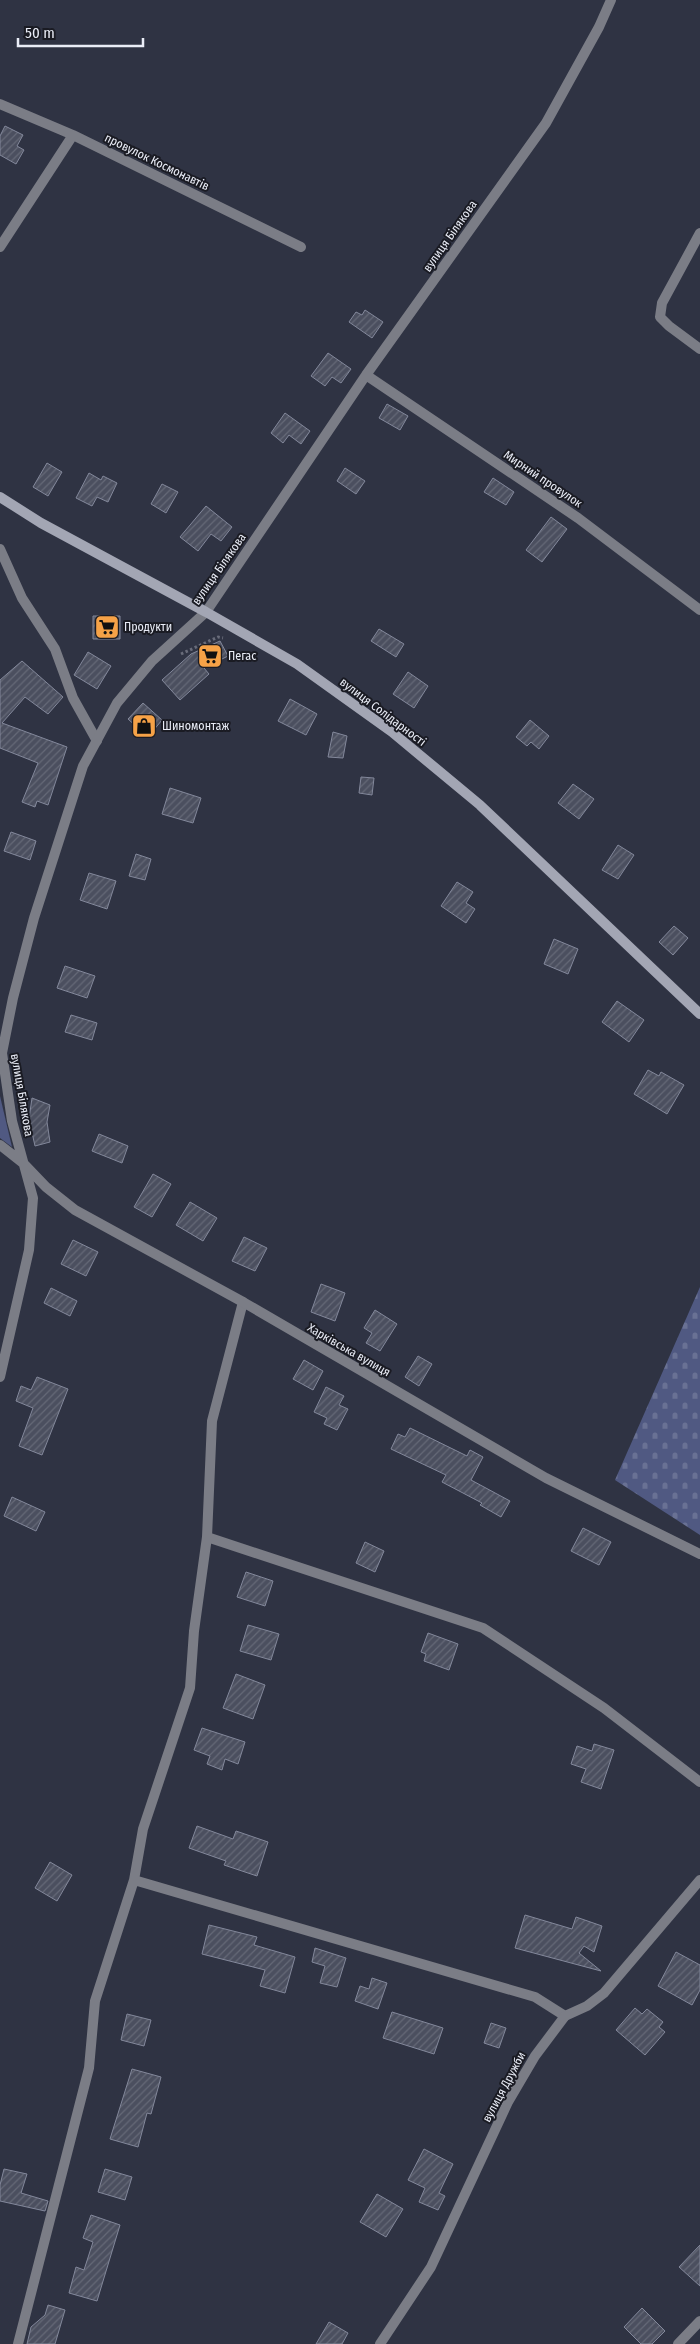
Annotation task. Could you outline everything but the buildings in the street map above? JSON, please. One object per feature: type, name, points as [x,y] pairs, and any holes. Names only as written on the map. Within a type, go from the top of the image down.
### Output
[{"type":"main road","name":"вулиця Солідарності","points":[[0,498],[297,664],[392,732],[480,805],[700,1014]]},
{"type":"street","name":"вулиця Білякова","points":[[0,1377],[29,1250],[33,1198],[12,1121],[1,1054],[13,998],[34,918],[83,766],[117,703],[152,661],[206,612],[366,375],[546,122],[599,27],[611,0]]},
{"type":"street","name":"провулок Космонавтів","points":[[0,104],[73,135],[301,248]]},
{"type":"street","points":[[0,247],[73,135]]},
{"type":"street","points":[[700,232],[662,303],[660,317],[700,349]]},
{"type":"street","name":"Мирний провулок","points":[[366,375],[578,518],[700,610]]},
{"type":"street","points":[[0,549],[22,598],[55,649],[73,698],[96,741]]},
{"type":"street","name":"Харківська вулиця","points":[[0,1145],[23,1163],[46,1187],[75,1210],[243,1302],[546,1478],[700,1554]]},
{"type":"street","points":[[18,2344],[89,2068],[95,2001],[134,1880],[143,1828],[190,1688],[194,1631],[207,1536],[212,1421],[243,1302]]},
{"type":"street","points":[[207,1536],[483,1628],[604,1708],[700,1782]]},
{"type":"street","points":[[134,1880],[536,1997],[565,2016]]},
{"type":"street","name":"вулиця Дружби","points":[[380,2344],[431,2267],[508,2102],[535,2056],[565,2016],[587,2006],[604,1993],[700,1880]]},
{"type":"street","points":[[678,2344],[700,2321]]},
{"type":"path","points":[[176,659],[182,653],[218,637],[230,639]]},
{"type":"green space","points":[[0,1096],[12,1147],[0,1138]]},
{"type":"green space","points":[[700,1287],[700,1535],[615,1480]]},
{"type":"place","name":"Продукти","points":[[107,627]]},
{"type":"place","name":"Пегас","points":[[210,656]]},
{"type":"place","name":"Шиномонтаж","points":[[144,726]]}]
